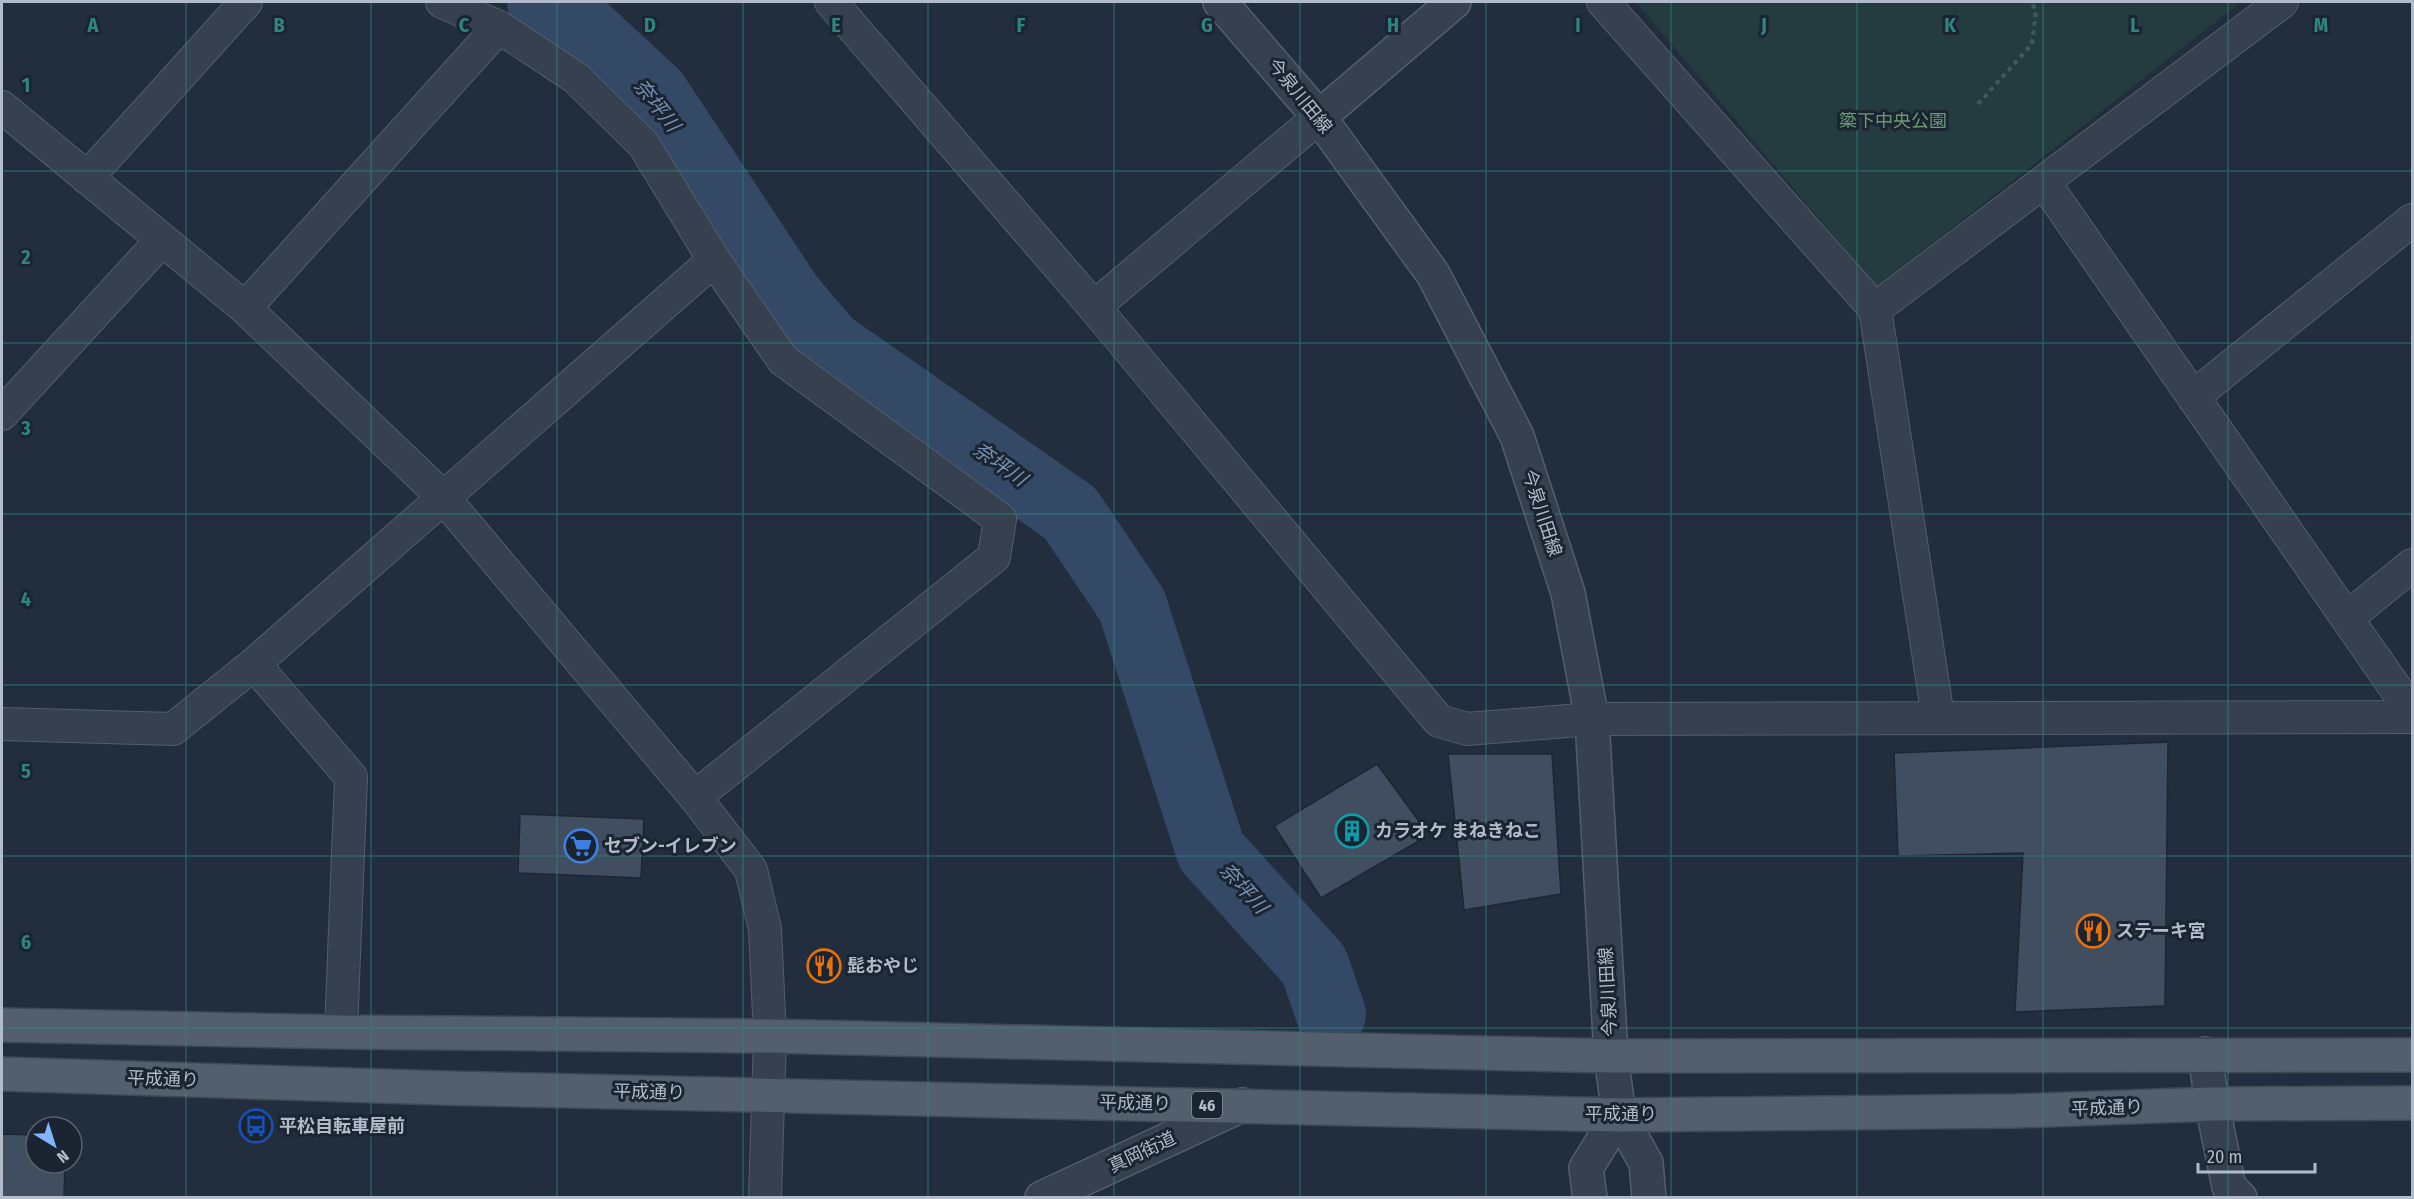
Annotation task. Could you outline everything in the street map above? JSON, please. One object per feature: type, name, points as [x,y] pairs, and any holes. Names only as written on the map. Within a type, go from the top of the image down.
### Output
[{"type":"main road","points":[[2,1025],[340,1032],[770,1036],[1611,1056],[2412,1055]]},
{"type":"main road","name":"平成通り","points":[[2,1074],[420,1087],[1619,1115],[2016,1111],[2212,1104],[2412,1103]]},
{"type":"street","points":[[87,178],[246,2]]},
{"type":"street","points":[[442,2],[499,27],[576,78],[644,145],[714,260],[783,360],[1000,519],[994,557],[694,797]]},
{"type":"street","points":[[831,2],[1094,307],[1439,721],[1467,729],[1592,719],[2412,717]]},
{"type":"street","name":"今泉川田線","points":[[1220,2],[1319,117],[1433,274],[1517,436],[1568,593],[1592,719],[1611,1056],[1619,1115],[1646,1163],[1649,1197]]},
{"type":"street","points":[[1094,307],[1454,2]]},
{"type":"street","points":[[1603,2],[1875,309],[1938,717]]},
{"type":"street","points":[[1875,309],[2282,2]]},
{"type":"street","points":[[245,308],[499,27]]},
{"type":"street","points":[[2,107],[245,308],[443,497],[694,797],[751,870],[765,929],[770,1036],[765,1197]]},
{"type":"street","points":[[2044,182],[2412,712]]},
{"type":"street","points":[[2193,397],[2412,220]]},
{"type":"street","points":[[2,414],[162,240]]},
{"type":"street","points":[[2,724],[172,729],[254,664],[714,260]]},
{"type":"street","points":[[2347,618],[2412,565]]},
{"type":"street","points":[[254,664],[351,777],[340,1032]]},
{"type":"street","points":[[2205,1054],[2212,1104],[2229,1187],[2240,1197]]},
{"type":"street","name":"真岡街道","points":[[1042,1197],[1242,1106]]},
{"type":"street","points":[[1590,1197],[1586,1168],[1619,1115]]},
{"type":"path","points":[[1978,104],[2032,44],[2036,10],[2030,2]]},
{"type":"green space","name":"簗下中央公園","points":[[1636,2],[2241,2],[1877,287]]},
{"type":"building","name":"ステーキ宮","points":[[2168,742],[2165,1006],[2015,1012],[2023,853],[1898,856],[1894,753]]},
{"type":"building","points":[[1448,754],[1552,754],[1561,894],[1464,910]]},
{"type":"building","name":"カラオケ まねきねこ","points":[[1377,764],[1429,835],[1321,898],[1274,826]]},
{"type":"building","name":"セブン-イレブン","points":[[520,814],[644,819],[641,878],[518,873]]},
{"type":"building","points":[[2,1134],[24,1135],[24,1175],[65,1175],[64,1198],[2,1198]]},
{"type":"waterway","name":"奈坪川","points":[[542,2],[577,23],[654,94],[789,298],[829,345],[1070,513],[1132,605],[1211,851],[1314,965],[1331,1014]]},
{"type":"place","name":"カラオケ まねきねこ","points":[[1352,831]]},
{"type":"place","name":"セブン-イレブン","points":[[581,846]]},
{"type":"place","name":"ステーキ宮","points":[[2093,931]]},
{"type":"place","name":"髭おやじ","points":[[824,966]]},
{"type":"place","name":"平松自転車屋前","points":[[256,1126]]}]
